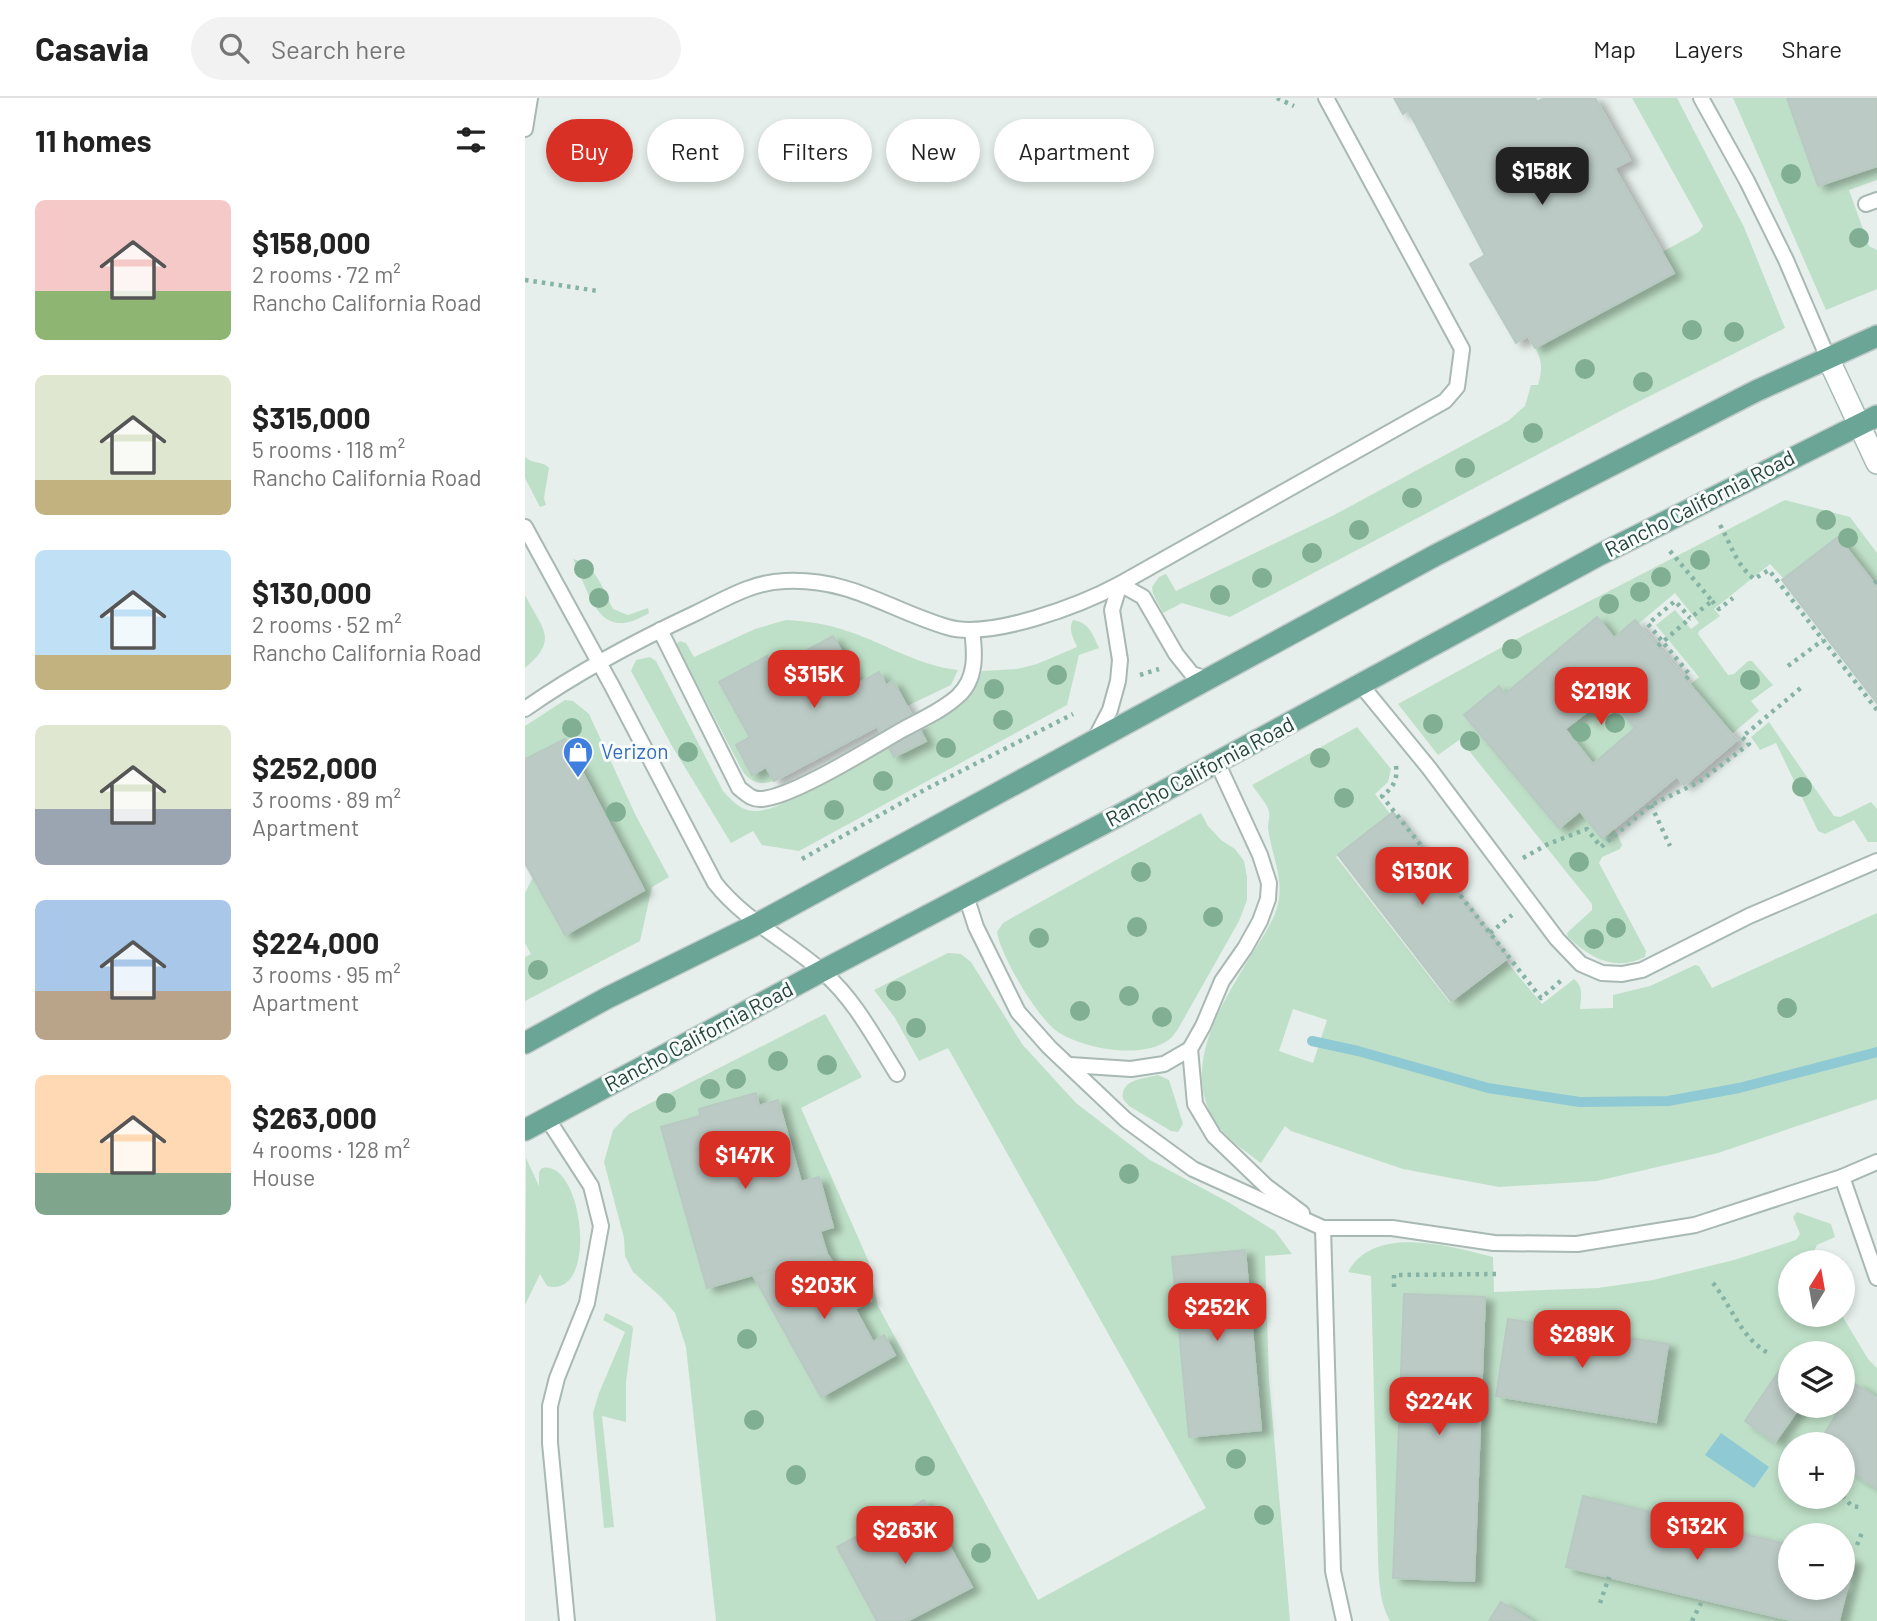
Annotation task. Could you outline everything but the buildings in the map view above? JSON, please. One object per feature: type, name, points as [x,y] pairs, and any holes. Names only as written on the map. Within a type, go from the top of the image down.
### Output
[{"type":"main road","points":[[525,1043],[607,998],[757,924],[1436,555],[1756,391],[1877,336]]},
{"type":"main road","name":"Rancho California Road","points":[[525,1130],[1361,685],[1599,555],[1868,421]]},
{"type":"street","points":[[1828,358],[1868,421],[1877,463]]},
{"type":"lane","points":[[525,129],[530,98]]},
{"type":"lane","points":[[525,709],[572,676],[754,585],[815,581],[843,586],[949,628],[997,628],[1043,615],[1096,597],[1445,401],[1457,387],[1462,349],[1326,98]]},
{"type":"lane","points":[[1700,98],[1747,181],[1786,260],[1828,358]]},
{"type":"lane","points":[[525,527],[715,883],[728,899],[757,924],[822,971],[846,993],[897,1074]]},
{"type":"lane","points":[[1120,584],[1143,597],[1176,654],[1192,674],[1207,679]]},
{"type":"lane","points":[[1095,739],[1109,710],[1118,681],[1120,660],[1112,610],[1120,584]]},
{"type":"lane","points":[[660,630],[739,788],[753,799],[764,799],[800,786],[958,696],[972,671],[975,654],[972,630]]},
{"type":"lane","points":[[1361,685],[1429,768],[1557,939],[1581,964],[1602,973],[1622,974],[1642,970],[1749,916],[1877,861]]},
{"type":"lane","points":[[1070,1065],[1131,1069],[1164,1064],[1190,1049],[1222,981],[1260,921],[1268,899],[1269,883],[1260,855],[1217,762]]},
{"type":"lane","points":[[966,896],[977,927],[1018,1012],[1049,1047],[1126,1120],[1193,1169],[1323,1228],[1392,1228],[1494,1243],[1577,1244],[1695,1225],[1842,1177],[1877,1162]]},
{"type":"lane","points":[[1190,1049],[1195,1104],[1214,1136],[1266,1186],[1323,1228]]},
{"type":"lane","points":[[547,1118],[591,1186],[601,1226],[590,1292],[557,1378],[550,1406],[550,1443],[567,1621]]},
{"type":"lane","points":[[1842,1177],[1877,1278]]},
{"type":"lane","points":[[1323,1228],[1333,1572],[1345,1621]]},
{"type":"path","points":[[1277,98],[1294,106]]},
{"type":"path","points":[[525,280],[598,291]]},
{"type":"path","points":[[1720,525],[1737,562],[1754,579],[1769,569],[1877,710]]},
{"type":"path","points":[[1670,551],[1719,609],[1733,598]]},
{"type":"path","points":[[1686,679],[1691,675],[1648,624],[1675,601],[1689,619]]},
{"type":"path","points":[[1658,646],[1712,601]]},
{"type":"path","points":[[1788,666],[1823,640]]},
{"type":"path","points":[[1548,844],[1587,829],[1601,847],[1651,805],[1699,782],[1749,744],[1742,737],[1802,687]]},
{"type":"path","points":[[802,859],[926,789],[1073,713]]},
{"type":"path","points":[[1389,757],[1397,766],[1397,777],[1392,789],[1382,796],[1541,998],[1581,964]]},
{"type":"path","points":[[1651,805],[1670,846]]},
{"type":"path","points":[[1394,1287],[1394,1275],[1500,1274]]},
{"type":"path","points":[[1713,1283],[1747,1336],[1759,1349],[1770,1354]]},
{"type":"path","points":[[1855,1506],[1859,1507]]},
{"type":"path","points":[[1857,1545],[1863,1530]]},
{"type":"path","points":[[1601,1603],[1609,1577]]},
{"type":"path","points":[[1692,1621],[1703,1599]]},
{"type":"green space","points":[[1632,98],[1677,98],[1744,227],[1785,328],[1626,408],[1230,617],[1182,603],[1163,613],[1152,587],[1159,577],[1166,574],[1176,591],[1334,515],[1508,421],[1525,406],[1531,385],[1538,385],[1541,366],[1535,348],[1674,273],[1662,252],[1699,232],[1703,226]]},
{"type":"green space","points":[[1733,98],[1787,98],[1877,166],[1877,180],[1849,190],[1869,246],[1877,250],[1877,289],[1826,310]]},
{"type":"green space","points":[[525,457],[549,468],[544,498],[546,505],[540,507],[525,478]]},
{"type":"green space","points":[[1785,500],[1850,517],[1877,553],[1877,587],[1838,537],[1784,579],[1770,564],[1714,609],[1720,616],[1698,634],[1728,675],[1734,674],[1748,661],[1752,661],[1773,685],[1751,701],[1759,711],[1732,734],[1690,685],[1699,677],[1656,625],[1675,610],[1691,629],[1699,623],[1675,593],[1638,624],[1635,620],[1614,638],[1596,617],[1505,694],[1499,687],[1464,715],[1559,828],[1580,811],[1602,838],[1614,828],[1622,845],[1620,849],[1602,857],[1599,863],[1646,951],[1645,957],[1623,963],[1594,957],[1568,937],[1567,933],[1592,910],[1592,904],[1462,742],[1459,740],[1438,755],[1398,704],[1526,634]]},
{"type":"green space","points":[[573,559],[588,566],[593,572],[613,609],[628,615],[648,608],[649,613],[632,621],[619,623],[608,620],[592,601]]},
{"type":"green space","points":[[525,595],[542,625],[545,641],[536,658],[525,668]]},
{"type":"green space","points":[[786,620],[834,627],[930,664],[958,670],[951,685],[907,706],[894,681],[886,685],[879,672],[859,683],[833,636],[774,668],[767,656],[720,682],[750,737],[736,745],[752,775],[766,767],[774,781],[757,782],[743,772],[676,644],[680,641],[686,643],[694,657],[755,629]]},
{"type":"green space","points":[[1073,620],[1087,626],[1099,648],[1079,655],[1067,705],[799,851],[762,845],[753,831],[731,843],[672,746],[631,671],[636,660],[650,657],[656,661],[723,791],[741,807],[760,811],[777,806],[888,747],[894,757],[925,741],[921,732],[965,699],[982,671],[1017,669],[1037,664],[1077,647],[1071,630]]},
{"type":"green space","points":[[1607,696],[1635,728],[1593,764],[1565,729]]},
{"type":"green space","points":[[565,700],[573,701],[589,714],[636,816],[669,877],[652,887],[640,941],[525,1001],[525,957],[531,954],[525,943],[525,893],[533,877],[565,934],[644,890],[565,739],[525,759],[525,726]]},
{"type":"green space","points":[[1769,722],[1834,816],[1840,817],[1871,802],[1877,809],[1877,842],[1868,842],[1854,820],[1825,834],[1818,831],[1776,743],[1760,750],[1751,737]]},
{"type":"green space","points":[[1357,727],[1391,769],[1388,782],[1375,794],[1391,815],[1336,857],[1450,1003],[1506,961],[1542,1004],[1574,979],[1581,989],[1580,1009],[1613,1008],[1613,995],[1650,986],[1695,965],[1699,966],[1712,988],[1877,913],[1877,1099],[1718,1153],[1597,1181],[1499,1187],[1403,1169],[1291,1131],[1285,1126],[1261,1163],[1218,1126],[1205,1100],[1202,1079],[1203,1059],[1216,1018],[1268,928],[1280,893],[1268,828],[1269,812],[1252,785]],"holes":[[[1293,1009],[1327,1020],[1313,1063],[1279,1051]]]},
{"type":"green space","points":[[1201,813],[1208,826],[1221,840],[1235,849],[1244,861],[1247,900],[1239,921],[1178,1029],[1169,1040],[1156,1046],[1128,1051],[1082,1043],[1058,1032],[1040,1014],[1021,986],[1005,956],[997,932],[1003,923],[1015,916]]},
{"type":"green space","points":[[948,953],[961,954],[971,962],[1022,1044],[1076,1103],[1150,1160],[1275,1231],[1292,1254],[1265,1256],[1269,1379],[1290,1621],[716,1621],[686,1347],[675,1313],[633,1272],[625,1256],[624,1238],[604,1162],[613,1130],[629,1114],[825,1014],[862,1077],[801,1108],[868,1260],[878,1306],[1038,1600],[1206,1508],[948,1048],[919,1061],[895,1018],[874,990]]},
{"type":"green space","points":[[1158,1075],[1169,1080],[1183,1124],[1178,1132],[1171,1131],[1129,1106],[1123,1099],[1125,1087],[1129,1084]]},
{"type":"green space","points":[[526,1158],[539,1186],[539,1172],[542,1168],[556,1171],[568,1184],[576,1205],[580,1252],[574,1272],[564,1285],[547,1286],[540,1274],[525,1305]]},
{"type":"green space","points":[[1797,1212],[1831,1224],[1835,1237],[1817,1245],[1814,1250],[1778,1250],[1778,1327],[1849,1327],[1868,1359],[1877,1368],[1877,1621],[1390,1621],[1382,1598],[1379,1574],[1371,1276],[1348,1272],[1360,1257],[1376,1248],[1394,1243],[1435,1244],[1493,1257],[1494,1292],[1598,1288],[1653,1280],[1734,1260],[1796,1240],[1800,1234],[1793,1217]]},
{"type":"green space","points":[[606,1313],[633,1329],[626,1382],[626,1422],[602,1416],[614,1527],[604,1528],[593,1413],[625,1332],[603,1320]]},
{"type":"water","points":[[1721,1433],[1769,1467],[1754,1488],[1705,1455]]},
{"type":"waterway","points":[[1312,1041],[1358,1051],[1488,1088],[1580,1102],[1668,1101],[1739,1088],[1877,1052]]},
{"type":"place","name":"Verizon","points":[[578,779]]}]
